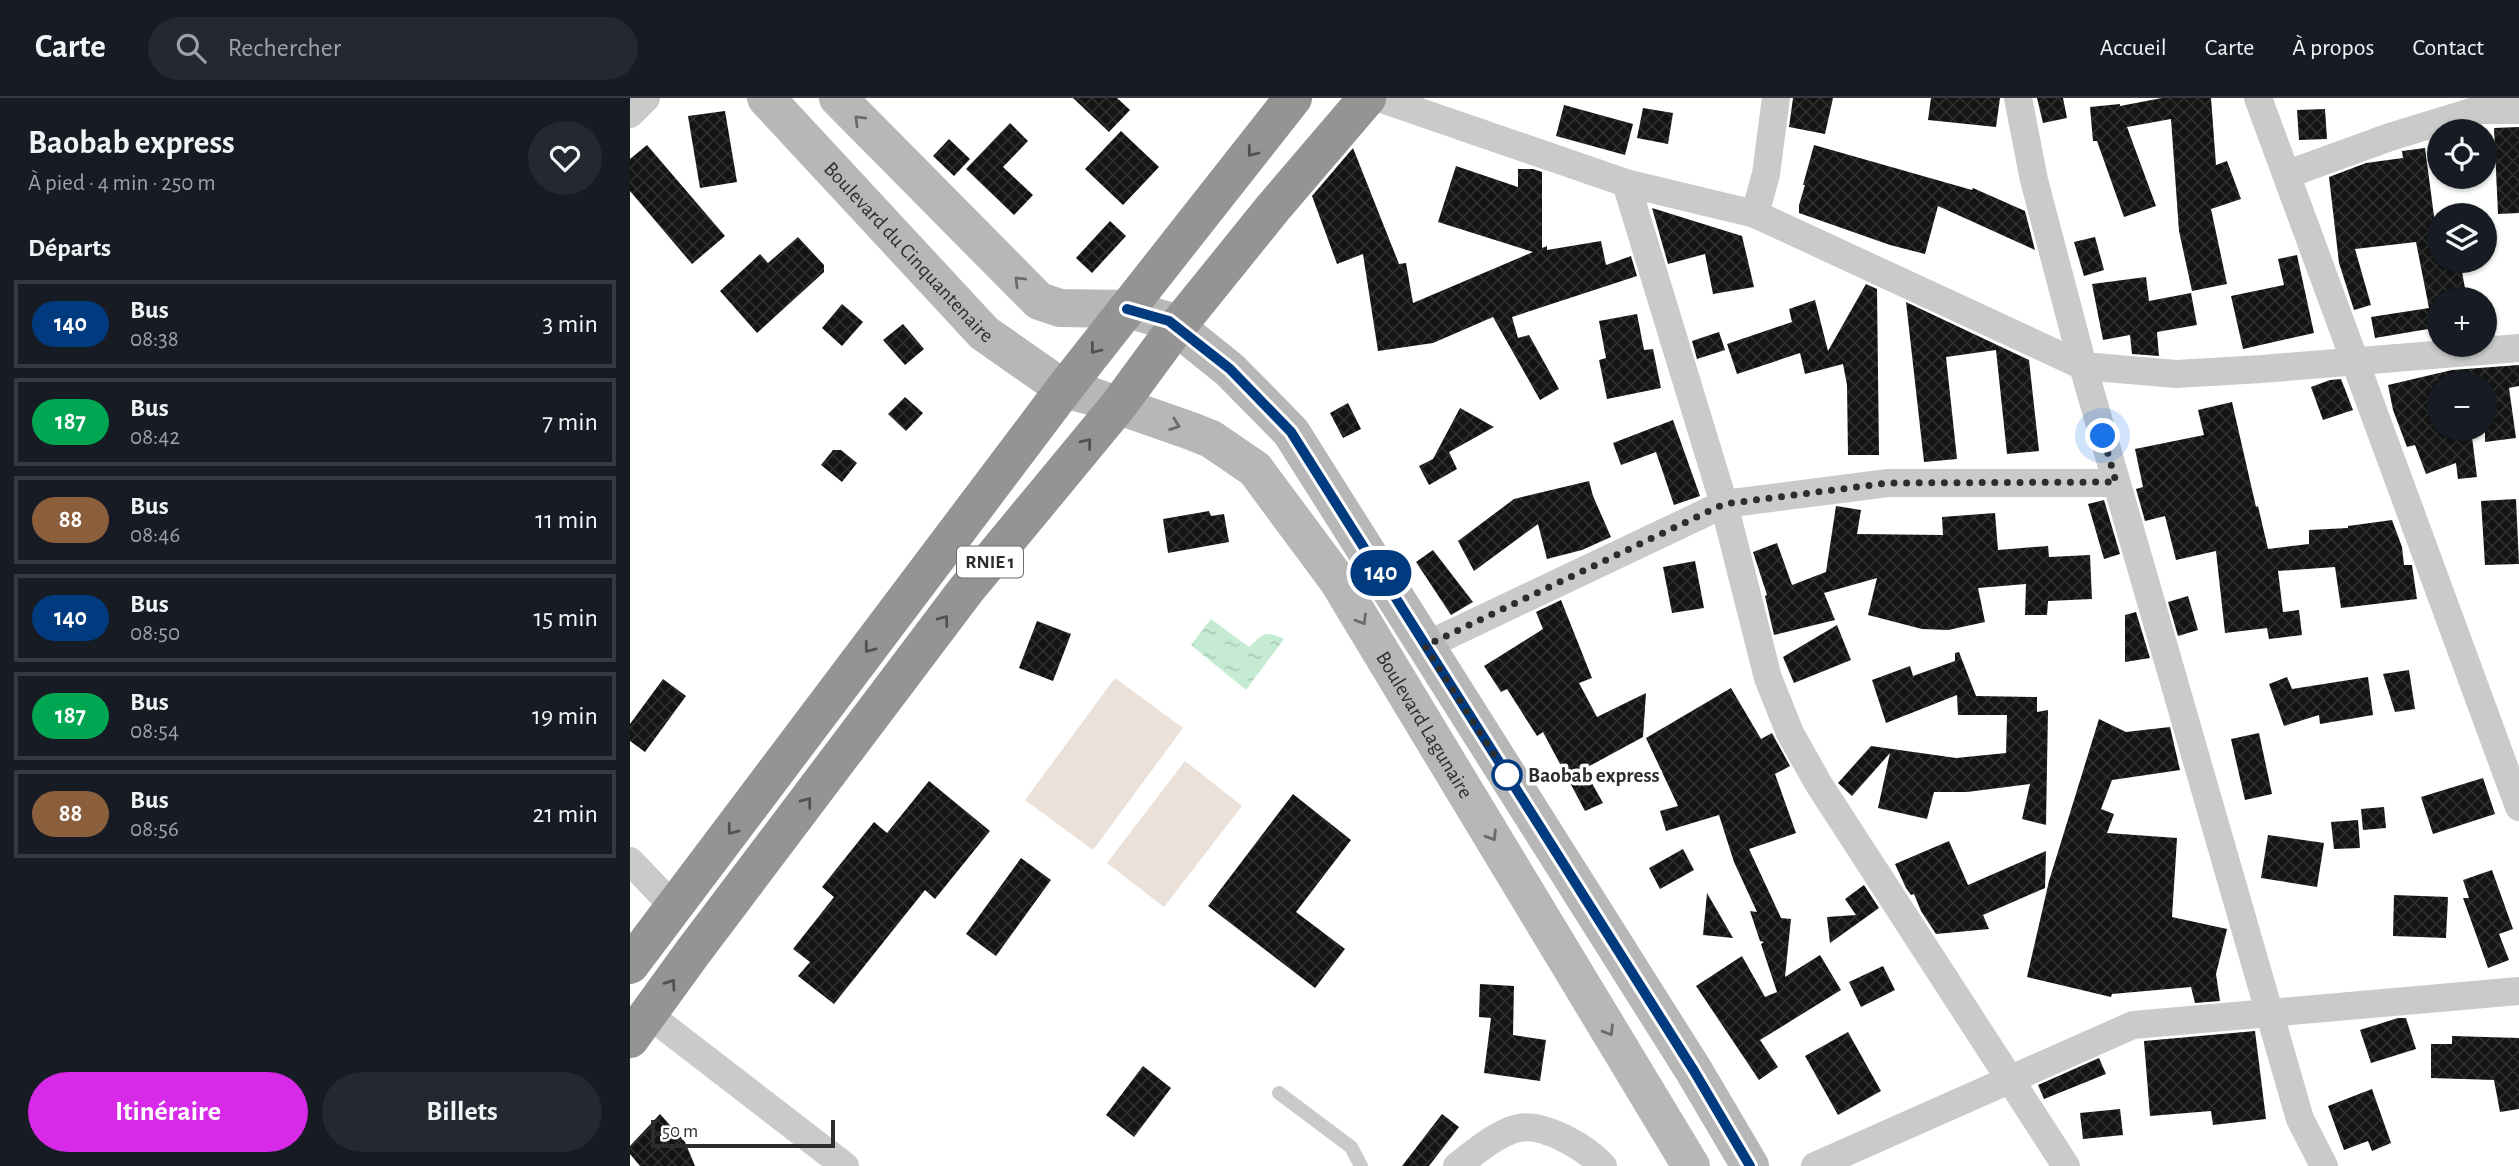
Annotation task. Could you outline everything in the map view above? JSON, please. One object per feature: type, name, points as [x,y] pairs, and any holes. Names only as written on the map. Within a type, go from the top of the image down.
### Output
[{"type":"highway","name":"RNIE 1","points":[[630,965],[1064,389],[1293,98]]},
{"type":"highway","name":"RNIE 1","points":[[640,1027],[693,952],[966,590],[1118,406],[1273,208],[1367,98]]},
{"type":"main road","name":"Boulevard du Cinquantenaire","points":[[766,98],[984,333],[1064,389]]},
{"type":"main road","points":[[838,98],[1039,301],[1060,308],[1127,309]]},
{"type":"main road","name":"Boulevard Lagunaire","points":[[1127,309],[1169,321],[1230,369],[1291,432],[1694,1071],[1750,1166]]},
{"type":"main road","name":"Boulevard Lagunaire","points":[[1064,389],[1167,422],[1210,439],[1255,469],[1338,580],[1691,1166]]},
{"type":"street","points":[[630,114],[646,98]]},
{"type":"street","points":[[1379,98],[1626,183],[1755,214],[2083,366],[2176,374],[2519,348]]},
{"type":"street","points":[[1755,214],[1766,174],[1776,98]]},
{"type":"street","points":[[2018,98],[2034,180],[2116,482],[2300,1119],[2324,1166]]},
{"type":"street","points":[[2258,98],[2519,807]]},
{"type":"street","points":[[2288,174],[2477,104],[2519,110]]},
{"type":"street","points":[[1626,183],[1724,504],[1768,678],[1790,733],[1818,783],[2066,1166]]},
{"type":"street","points":[[1425,646],[1724,504],[1888,483],[2116,482]]},
{"type":"street","points":[[630,861],[673,906]]},
{"type":"street","points":[[1815,1166],[2133,1025],[2519,991]]},
{"type":"street","points":[[640,1027],[845,1166]]},
{"type":"street","points":[[1457,1166],[1489,1142],[1520,1128],[1554,1133],[1585,1150],[1603,1166]]},
{"type":"lane","points":[[1279,1093],[1350,1147],[1361,1166]]},
{"type":"shaded area","points":[[1115,678],[1183,728],[1093,850],[1025,800]]},
{"type":"shaded area","points":[[1185,761],[1242,806],[1164,907],[1107,863]]},
{"type":"water","points":[[1211,619],[1249,647],[1265,634],[1284,639],[1246,690],[1191,645]]},
{"type":"building","points":[[1073,98],[1117,98],[1130,110],[1109,132]]},
{"type":"building","points":[[1793,98],[1833,98],[1825,134],[1789,127]]},
{"type":"building","points":[[1931,98],[2000,98],[1996,127],[1928,120]]},
{"type":"building","points":[[2037,98],[2063,98],[2067,118],[2043,123]]},
{"type":"building","points":[[2162,98],[2211,98],[2216,165],[2227,161],[2241,199],[2211,209],[2227,284],[2192,291],[2179,231],[2171,119],[2127,127],[2156,206],[2124,217],[2097,141],[2093,141],[2090,107],[2120,106]]},
{"type":"building","points":[[1564,105],[1633,124],[1625,155],[1556,136]]},
{"type":"building","points":[[1643,108],[1673,113],[1668,144],[1637,138]]},
{"type":"building","points":[[2325,109],[2327,139],[2299,140],[2297,110]]},
{"type":"building","points":[[725,111],[737,182],[700,188],[688,116]]},
{"type":"building","points":[[1010,123],[1028,141],[1003,167],[1033,195],[1014,215],[966,169]]},
{"type":"building","points":[[2519,127],[2519,213],[2498,214],[2497,128]]},
{"type":"building","points":[[1121,131],[1159,167],[1123,205],[1085,169]]},
{"type":"building","points":[[949,139],[970,159],[954,176],[933,156]]},
{"type":"building","points":[[647,145],[725,236],[692,264],[630,191],[630,159]]},
{"type":"building","points":[[1814,145],[1972,190],[1973,188],[2025,211],[2035,250],[1938,206],[1925,254],[1890,245],[1799,213],[1803,185]]},
{"type":"building","points":[[1353,148],[1399,264],[1406,263],[1413,303],[1533,252],[1438,222],[1456,166],[1518,187],[1518,169],[1542,172],[1542,248],[1547,246],[1547,250],[1601,241],[1606,265],[1631,256],[1637,276],[1512,317],[1518,338],[1529,335],[1559,389],[1540,400],[1493,317],[1433,343],[1378,351],[1363,254],[1337,264],[1312,196]]},
{"type":"building","points":[[2425,148],[2427,189],[2430,189],[2432,203],[2427,203],[2427,273],[2462,273],[2465,287],[2427,287],[2427,298],[2416,242],[2355,249],[2371,305],[2354,310],[2339,263],[2329,177],[2366,163],[2403,158],[2402,151]]},
{"type":"building","points":[[1652,208],[1742,236],[1754,287],[1713,294],[1705,254],[1668,264]]},
{"type":"building","points":[[1110,221],[1126,236],[1092,273],[1076,258]]},
{"type":"building","points":[[798,237],[824,265],[824,272],[757,333],[720,291],[760,254],[768,263]]},
{"type":"building","points":[[2095,237],[2104,270],[2084,276],[2074,242]]},
{"type":"building","points":[[2297,255],[2314,333],[2243,349],[2231,296],[2284,285],[2278,259]]},
{"type":"building","points":[[2146,277],[2149,301],[2191,293],[2197,325],[2157,332],[2159,356],[2132,354],[2130,335],[2103,340],[2092,284]]},
{"type":"building","points":[[1866,284],[1877,289],[1879,455],[1848,455],[1847,385],[1843,364],[1805,374],[1800,353],[1737,374],[1727,344],[1792,322],[1789,309],[1815,300],[1828,351]]},
{"type":"building","points":[[1906,302],[2029,360],[2039,451],[2007,454],[1996,350],[1946,357],[1957,459],[1924,462]]},
{"type":"building","points":[[842,304],[863,322],[842,346],[822,328]]},
{"type":"building","points":[[2427,308],[2427,329],[2375,338],[2371,317]]},
{"type":"building","points":[[1637,314],[1644,350],[1653,349],[1661,388],[1607,399],[1599,360],[1606,358],[1599,321]]},
{"type":"building","points":[[903,324],[924,349],[905,365],[883,340]]},
{"type":"building","points":[[1719,332],[1725,350],[1697,359],[1692,341]]},
{"type":"building","points":[[2519,365],[2519,386],[2509,388],[2516,438],[2497,440],[2497,371],[2448,371]]},
{"type":"building","points":[[2427,376],[2427,441],[2472,441],[2477,477],[2458,479],[2456,463],[2426,474],[2415,445],[2407,447],[2393,410],[2388,385]]},
{"type":"building","points":[[2341,379],[2353,410],[2323,420],[2311,387]]},
{"type":"building","points":[[905,397],[923,413],[906,431],[888,414]]},
{"type":"building","points":[[2232,402],[2268,549],[2309,544],[2309,530],[2348,528],[2392,520],[2402,547],[2404,565],[2412,565],[2417,599],[2341,608],[2335,567],[2278,571],[2283,612],[2299,610],[2302,635],[2269,639],[2267,628],[2225,633],[2216,551],[2176,560],[2165,516],[2145,521],[2136,489],[2143,487],[2135,449],[2204,435],[2198,410]]},
{"type":"building","points":[[1348,403],[1361,429],[1343,438],[1330,413]]},
{"type":"building","points":[[1460,408],[1494,427],[1449,452],[1457,469],[1429,485],[1419,466],[1433,459]]},
{"type":"building","points":[[1673,420],[1700,496],[1674,505],[1656,452],[1621,465],[1613,443]]},
{"type":"building","points":[[833,450],[841,450],[857,463],[842,482],[821,465]]},
{"type":"building","points":[[1589,481],[1611,537],[1582,550],[1547,559],[1538,524],[1474,571],[1458,541],[1514,499]]},
{"type":"building","points":[[2516,499],[2519,564],[2485,565],[2481,501]]},
{"type":"building","points":[[2104,500],[2120,554],[2104,559],[2088,504]]},
{"type":"building","points":[[1836,506],[1861,510],[1857,534],[1943,535],[1942,517],[1995,513],[1998,550],[2048,546],[2049,557],[2090,555],[2092,599],[2048,601],[2047,615],[2025,615],[2026,584],[1978,588],[1985,622],[1948,630],[1922,629],[1868,615],[1877,578],[1824,593],[1835,620],[1774,635],[1765,596],[1767,595],[1753,552],[1777,543],[1792,585],[1826,572]]},
{"type":"building","points":[[1209,511],[1211,516],[1224,514],[1229,542],[1168,553],[1163,519]]},
{"type":"building","points":[[1433,550],[1473,602],[1451,615],[1416,562]]},
{"type":"building","points":[[1695,561],[1704,608],[1672,613],[1663,567]]},
{"type":"building","points":[[2188,596],[2198,630],[2178,636],[2168,602]]},
{"type":"building","points":[[1561,600],[1592,678],[1579,683],[1597,717],[1646,693],[1643,737],[1584,769],[1603,803],[1585,811],[1543,732],[1537,736],[1507,689],[1501,692],[1484,666],[1543,629],[1536,612]]},
{"type":"building","points":[[2136,612],[2150,658],[2125,662],[2125,615]]},
{"type":"building","points":[[1037,621],[1071,634],[1053,681],[1019,668]]},
{"type":"building","points":[[1837,625],[1851,660],[1794,683],[1783,657]]},
{"type":"building","points":[[1959,652],[1976,696],[2037,697],[2037,712],[2048,710],[2046,825],[2022,819],[2030,784],[1967,792],[1934,792],[1927,819],[1878,808],[1890,753],[1852,796],[1838,783],[1871,746],[1956,758],[2006,753],[2007,715],[1958,715],[1957,695],[1886,723],[1872,680],[1910,666],[1913,676],[1955,661],[1955,653]]},
{"type":"building","points":[[2409,670],[2415,709],[2395,712],[2383,674]]},
{"type":"building","points":[[2287,677],[2292,689],[2368,677],[2373,715],[2320,724],[2319,715],[2284,726],[2269,684]]},
{"type":"building","points":[[663,679],[686,696],[645,752],[630,741],[630,724]]},
{"type":"building","points":[[1731,688],[1761,739],[1772,733],[1790,766],[1775,774],[1796,833],[1749,849],[1781,918],[1791,919],[1785,977],[1820,955],[1841,990],[1760,1040],[1778,1067],[1759,1080],[1696,986],[1742,956],[1765,997],[1777,992],[1761,944],[1764,942],[1760,941],[1750,911],[1757,912],[1734,862],[1719,815],[1666,831],[1660,811],[1678,806],[1646,738]]},
{"type":"building","points":[[2099,719],[2126,732],[2170,727],[2180,770],[2112,780],[2101,809],[2114,814],[2107,833],[2177,838],[2172,917],[2227,929],[2216,974],[2220,1001],[2195,1003],[2191,987],[2112,994],[2111,997],[2027,977],[2049,881]]},
{"type":"building","points":[[2259,733],[2272,794],[2245,800],[2231,739]]},
{"type":"building","points":[[2483,778],[2495,814],[2433,834],[2421,797]]},
{"type":"building","points":[[929,781],[990,831],[935,899],[925,890],[834,1004],[798,976],[810,962],[793,949],[834,897],[822,887],[874,822],[887,833]]},
{"type":"building","points":[[1293,794],[1351,840],[1296,912],[1345,949],[1315,988],[1208,906]]},
{"type":"building","points":[[2384,807],[2386,828],[2363,830],[2361,809]]},
{"type":"building","points":[[2358,820],[2360,848],[2334,849],[2331,822]]},
{"type":"building","points":[[2268,835],[2324,843],[2317,887],[2261,878]]},
{"type":"building","points":[[1949,841],[1968,885],[2046,851],[2045,888],[1983,915],[1989,929],[1936,934],[1914,894],[1911,895],[1906,888],[1895,864]]},
{"type":"building","points":[[1683,849],[1694,870],[1660,889],[1649,868]]},
{"type":"building","points":[[1021,858],[1051,880],[996,956],[966,934]]},
{"type":"building","points":[[2492,870],[2513,929],[2499,934],[2509,960],[2488,968],[2463,898],[2469,898],[2463,880]]},
{"type":"building","points":[[1864,885],[1879,908],[1830,943],[1827,917],[1856,915],[1845,899]]},
{"type":"building","points":[[1707,893],[1733,938],[1703,935]]},
{"type":"building","points":[[2394,895],[2448,897],[2446,938],[2393,936]]},
{"type":"building","points":[[1883,966],[1895,990],[1861,1007],[1849,982]]},
{"type":"building","points":[[1480,984],[1514,986],[1513,1035],[1546,1040],[1540,1081],[1484,1073],[1491,1018],[1479,1017]]},
{"type":"building","points":[[2406,1018],[2416,1049],[2371,1063],[2360,1030]]},
{"type":"building","points":[[2255,1031],[2266,1119],[2213,1125],[2211,1111],[2150,1116],[2144,1041]]},
{"type":"building","points":[[1848,1032],[1881,1091],[1838,1115],[1805,1056]]},
{"type":"building","points":[[2452,1036],[2519,1038],[2519,1109],[2500,1112],[2494,1080],[2431,1078],[2431,1044],[2452,1044]]},
{"type":"building","points":[[2099,1058],[2106,1074],[2044,1099],[2038,1085]]},
{"type":"building","points":[[1143,1066],[1171,1088],[1134,1137],[1106,1115]]},
{"type":"building","points":[[2372,1089],[2391,1143],[2372,1151],[2368,1141],[2344,1150],[2328,1106]]},
{"type":"building","points":[[2120,1109],[2123,1135],[2083,1139],[2080,1113]]},
{"type":"building","points":[[660,1114],[685,1142],[695,1166],[640,1166],[630,1154],[630,1146]]},
{"type":"building","points":[[1442,1114],[1459,1127],[1429,1166],[1402,1166]]},
{"type":"bus line","name":"140","points":[[1127,309],[1169,321],[1230,369],[1291,432],[1694,1071],[1750,1166]]},
{"type":"place","name":"Baobab express","points":[[1507,775]]},
{"type":"route","points":[[1507,775],[1425,646],[1724,504],[1888,483],[2116,482],[2103,436]]}]
